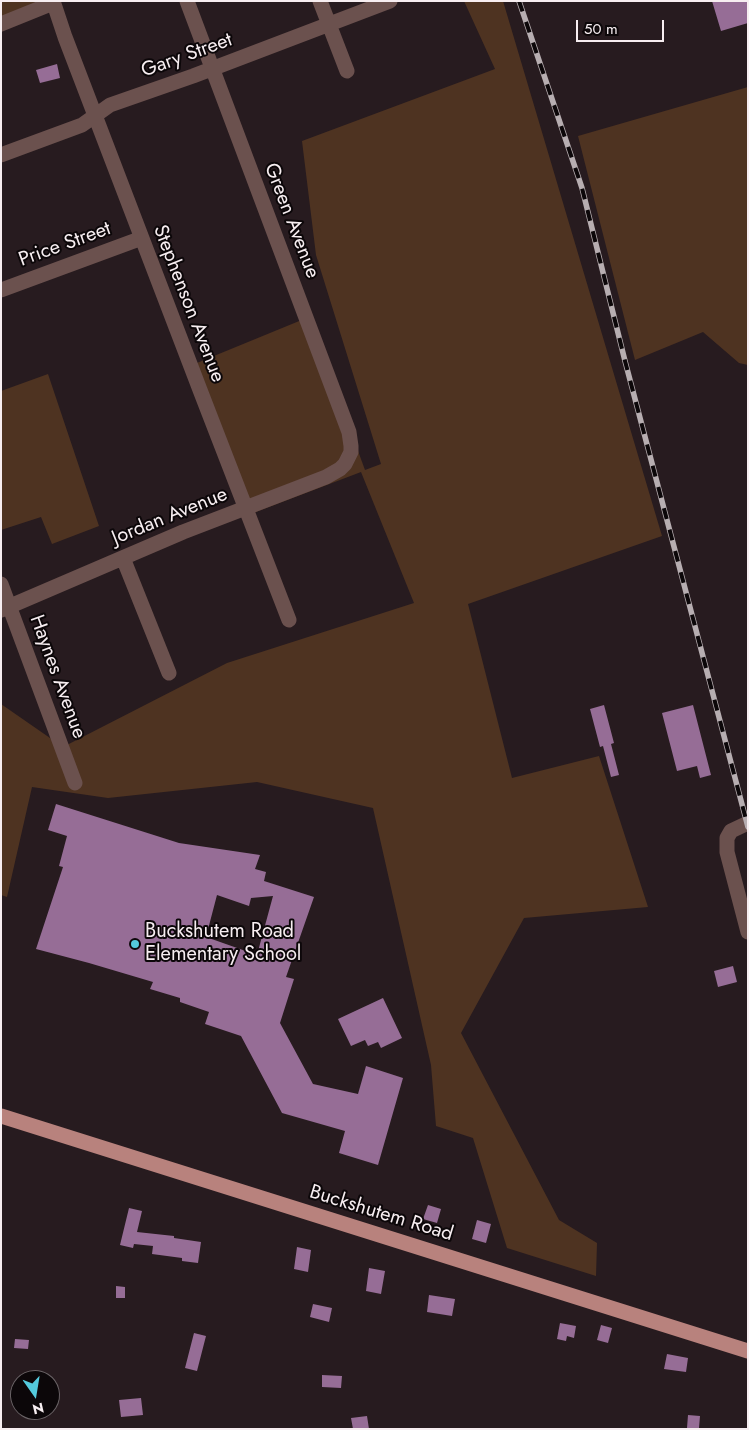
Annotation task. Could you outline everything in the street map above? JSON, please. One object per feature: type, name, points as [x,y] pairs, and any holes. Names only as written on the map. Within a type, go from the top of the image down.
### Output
[{"type":"main road","name":"Buckshutem Road","points":[[1,1116],[748,1351]]},
{"type":"street","name":"Green Avenue","points":[[187,1],[349,432],[350,456]]},
{"type":"street","points":[[320,1],[347,72]]},
{"type":"street","name":"Gary Street","points":[[1,155],[82,125],[110,105],[212,69],[390,1]]},
{"type":"street","points":[[1,24],[53,2]]},
{"type":"street","name":"Stephenson Avenue","points":[[53,2],[289,620]]},
{"type":"street","name":"Price Street","points":[[1,290],[142,238]]},
{"type":"street","name":"Jordan Avenue","points":[[5,608],[183,532],[326,477],[340,469],[350,456]]},
{"type":"street","points":[[123,558],[169,673]]},
{"type":"street","name":"Haynes Avenue","points":[[1,584],[5,608],[74,783]]},
{"type":"street","points":[[748,824],[731,831],[727,838],[726,852],[748,932]]},
{"type":"shaded area","points":[[1,1],[43,1],[1,18]]},
{"type":"shaded area","points":[[464,1],[503,1],[662,536],[468,604],[512,778],[599,756],[648,907],[524,918],[461,1033],[559,1220],[597,1243],[596,1276],[507,1248],[473,1138],[436,1126],[431,1065],[373,808],[257,782],[108,798],[32,787],[7,897],[1,895],[1,704],[63,747],[227,663],[414,603],[361,472],[248,515],[192,365],[309,317],[365,470],[381,464],[316,255],[302,141],[495,69]]},
{"type":"shaded area","points":[[748,87],[748,365],[739,363],[703,332],[635,360],[578,136]]},
{"type":"shaded area","points":[[48,374],[99,526],[52,544],[41,517],[1,530],[1,391]]},
{"type":"building","points":[[712,1],[748,1],[748,23],[721,31]]},
{"type":"building","points":[[57,64],[60,78],[40,83],[36,70]]},
{"type":"building","points":[[604,705],[614,743],[611,744],[619,775],[611,777],[603,746],[600,747],[590,709]]},
{"type":"building","points":[[693,705],[711,775],[700,778],[697,766],[677,771],[662,713]]},
{"type":"building","points":[[56,804],[179,843],[260,855],[255,869],[266,872],[264,881],[314,897],[286,977],[294,979],[280,1023],[313,1084],[358,1094],[366,1066],[403,1078],[378,1165],[339,1153],[345,1131],[282,1113],[241,1036],[205,1024],[209,1012],[180,1002],[180,998],[150,989],[153,982],[36,949],[63,867],[59,866],[67,836],[48,830]],"holes":[[[217,895],[249,906],[251,898],[273,896],[257,955],[206,937]]]},
{"type":"building","points":[[733,966],[737,982],[718,987],[714,971]]},
{"type":"building","points":[[383,998],[402,1038],[381,1048],[378,1042],[368,1046],[365,1040],[351,1046],[338,1019]]},
{"type":"building","points":[[428,1205],[441,1209],[437,1223],[423,1219]]},
{"type":"building","points":[[129,1208],[142,1211],[137,1232],[174,1236],[174,1238],[201,1242],[198,1263],[182,1261],[182,1258],[152,1254],[153,1246],[134,1244],[133,1248],[120,1245]]},
{"type":"building","points":[[477,1220],[491,1224],[486,1243],[472,1239]]},
{"type":"building","points":[[297,1247],[311,1250],[308,1272],[294,1269]]},
{"type":"building","points":[[369,1268],[385,1271],[381,1294],[366,1291]]},
{"type":"building","points":[[116,1286],[125,1287],[125,1298],[116,1298]]},
{"type":"building","points":[[429,1295],[455,1299],[452,1316],[427,1312]]},
{"type":"building","points":[[313,1304],[332,1308],[329,1322],[310,1317]]},
{"type":"building","points":[[560,1323],[576,1326],[574,1338],[567,1336],[566,1341],[557,1339]]},
{"type":"building","points":[[601,1325],[612,1328],[608,1343],[597,1340]]},
{"type":"building","points":[[194,1333],[206,1336],[197,1371],[185,1368]]},
{"type":"building","points":[[15,1339],[29,1340],[28,1349],[14,1348]]},
{"type":"building","points":[[667,1354],[688,1358],[686,1372],[664,1369]]},
{"type":"building","points":[[322,1375],[342,1376],[341,1388],[322,1387]]},
{"type":"building","points":[[141,1398],[143,1415],[121,1417],[119,1400]]},
{"type":"building","points":[[688,1415],[700,1416],[699,1428],[687,1428]]},
{"type":"building","points":[[367,1416],[369,1429],[353,1429],[351,1418]]},
{"type":"railway","points":[[519,1],[582,188],[625,361],[748,827]]},
{"type":"place","name":"Buckshutem Road Elementary School","points":[[135,944]]}]
